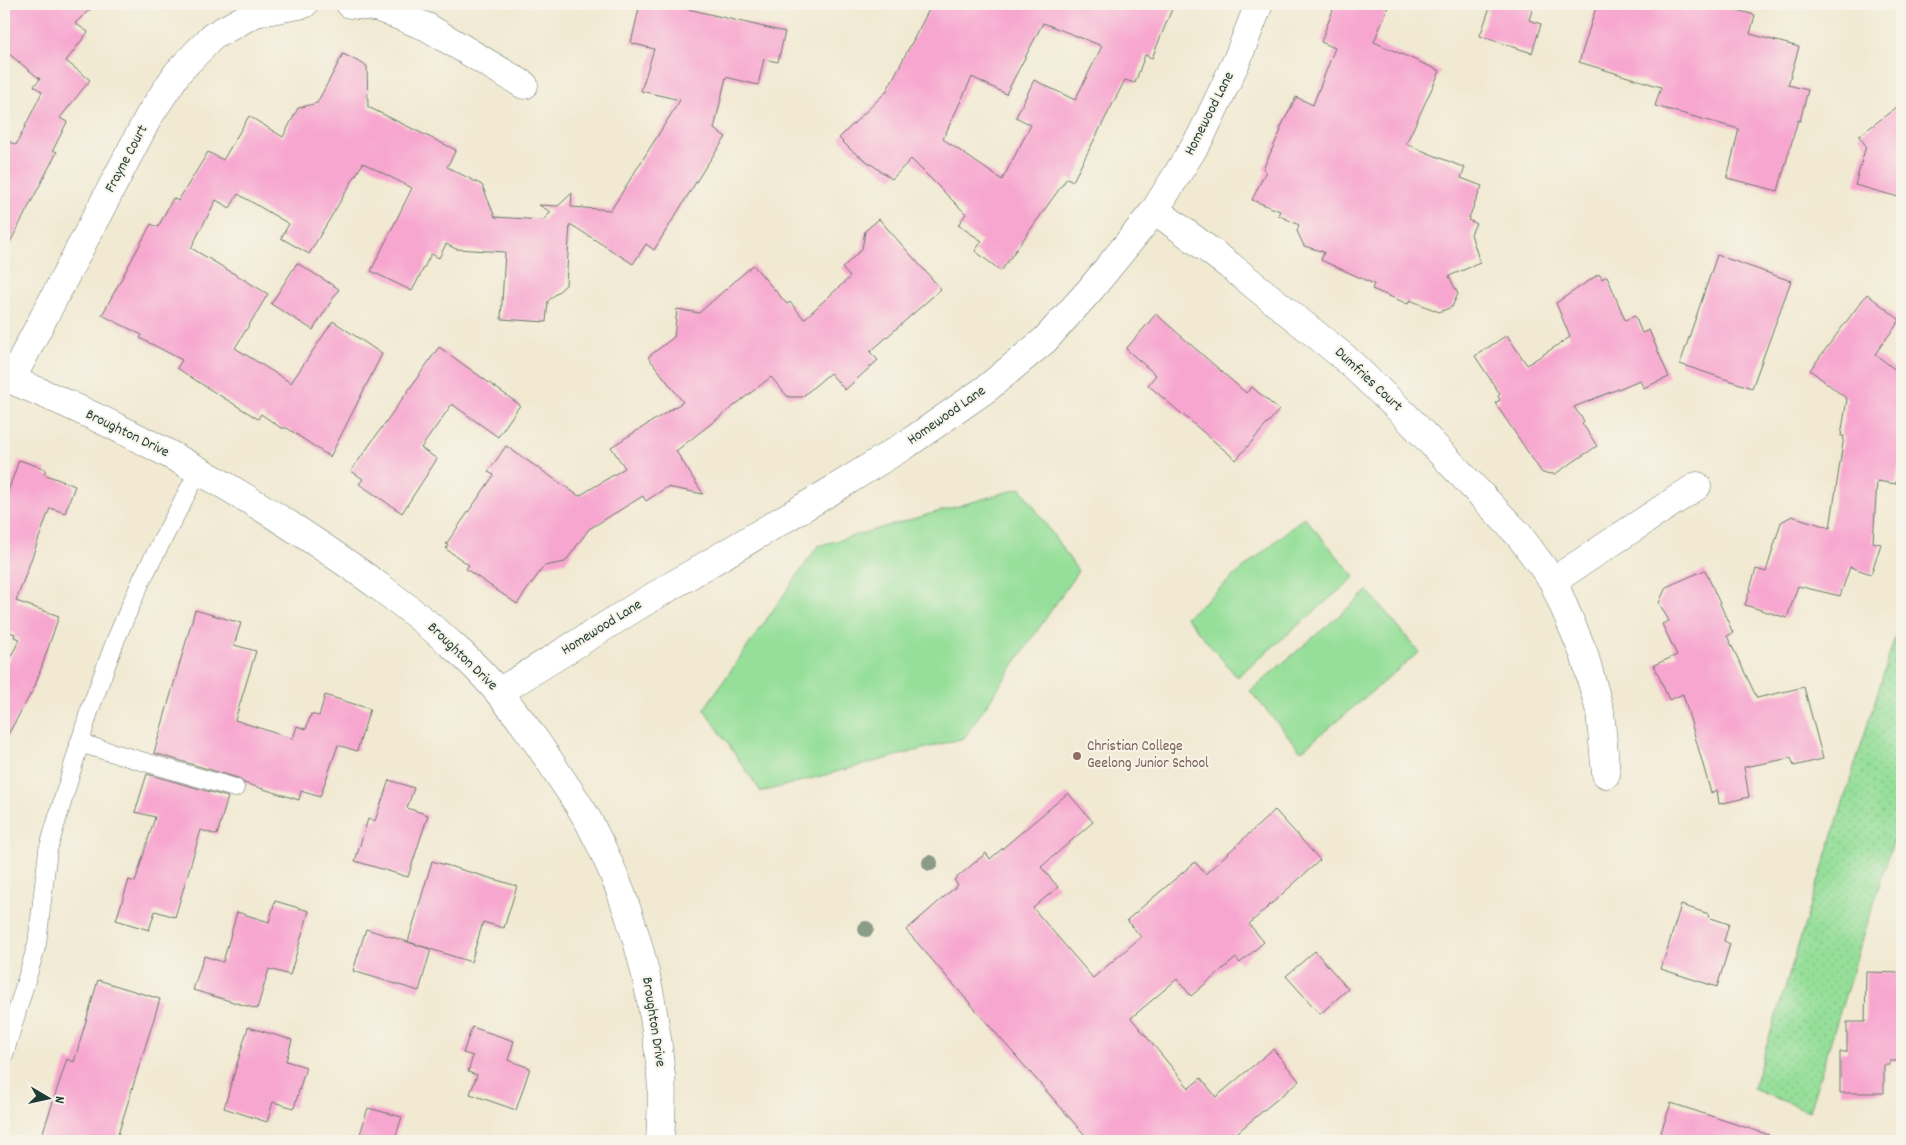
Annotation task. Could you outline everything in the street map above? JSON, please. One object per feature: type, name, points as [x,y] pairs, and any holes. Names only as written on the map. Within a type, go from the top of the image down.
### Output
[{"type":"street","name":"Frayne Court","points":[[7,379],[150,116],[178,72],[213,36],[255,13],[304,4]]},
{"type":"street","points":[[350,4],[379,8],[427,28],[524,85]]},
{"type":"street","name":"Homewood Lane","points":[[499,692],[636,606],[907,444],[986,389],[1045,340],[1090,290],[1155,210],[1201,136],[1237,60],[1259,4]]},
{"type":"street","name":"Dumfries Court","points":[[1155,210],[1230,265],[1344,357],[1404,414],[1519,535],[1552,581],[1584,654],[1600,711],[1606,774]]},
{"type":"street","name":"Broughton Drive","points":[[7,379],[110,424],[199,470],[272,514],[407,606],[463,655],[499,692],[541,749],[588,821],[625,899],[649,982],[662,1078],[660,1141]]},
{"type":"street","points":[[1552,581],[1697,486]]},
{"type":"lane","points":[[4,1055],[34,958],[48,850],[79,743],[102,674],[129,607],[173,517],[199,470]]},
{"type":"lane","points":[[79,743],[235,788]]},
{"type":"green space","points":[[1021,488],[1078,571],[964,738],[761,792],[704,709],[818,546]]},
{"type":"green space","points":[[1304,517],[1355,577],[1237,677],[1186,617]]},
{"type":"green space","points":[[1368,591],[1419,652],[1301,751],[1250,691]]},
{"type":"green space","points":[[1902,615],[1902,813],[1809,1111],[1753,1089]]},
{"type":"building","points":[[4,4],[96,4],[75,23],[88,32],[66,61],[90,80],[60,118],[67,122],[53,150],[57,152],[4,254],[4,139],[16,145],[42,92],[34,86],[40,79],[4,50]]},
{"type":"building","points":[[640,4],[667,4],[785,32],[778,62],[764,59],[758,85],[726,77],[714,129],[726,137],[654,250],[646,244],[633,264],[570,224],[566,285],[548,301],[546,322],[501,319],[505,252],[456,249],[446,244],[439,258],[431,254],[412,291],[371,271],[412,188],[363,163],[309,254],[281,238],[289,224],[238,194],[230,208],[216,200],[191,248],[268,294],[235,348],[291,383],[333,321],[382,354],[330,457],[287,428],[281,428],[261,414],[258,419],[203,385],[177,368],[182,360],[140,338],[142,335],[102,315],[151,224],[158,227],[173,198],[178,201],[208,152],[223,160],[249,116],[283,137],[298,108],[317,103],[343,54],[367,66],[368,107],[456,150],[447,167],[482,185],[495,217],[543,220],[551,212],[539,205],[558,206],[572,193],[571,207],[611,210],[680,100],[641,91],[654,49],[631,43]]},
{"type":"building","points":[[932,4],[1174,4],[1152,58],[1145,55],[1135,83],[1125,80],[1073,181],[1067,178],[1001,271],[975,251],[982,241],[958,225],[966,214],[911,159],[892,179],[851,150],[839,138],[886,92]],"holes":[[[1043,23],[1102,46],[1075,100],[1034,80],[1016,117],[1031,125],[1002,180],[943,139],[972,77],[1006,94]]]},
{"type":"building","points":[[1335,4],[1389,4],[1374,42],[1440,71],[1406,144],[1465,168],[1461,178],[1482,186],[1468,220],[1476,223],[1471,234],[1480,263],[1449,276],[1458,294],[1452,307],[1439,312],[1410,300],[1408,304],[1372,289],[1374,284],[1321,260],[1324,252],[1304,246],[1297,231],[1299,225],[1278,215],[1280,211],[1252,200],[1266,171],[1263,169],[1280,129],[1296,97],[1313,105],[1335,48],[1321,42]]},
{"type":"building","points":[[1491,4],[1534,4],[1529,20],[1541,24],[1532,53],[1480,36]]},
{"type":"building","points":[[1597,4],[1714,4],[1755,15],[1750,34],[1799,47],[1788,85],[1808,90],[1778,191],[1727,178],[1739,129],[1655,106],[1661,87],[1579,62]]},
{"type":"building","points":[[1902,103],[1902,198],[1855,185],[1866,146],[1859,136]]},
{"type":"building","points":[[879,219],[941,289],[870,352],[878,360],[845,390],[830,373],[802,397],[788,397],[771,377],[676,451],[703,494],[667,487],[646,501],[643,496],[589,529],[565,562],[544,566],[517,604],[466,569],[469,565],[446,549],[448,545],[446,544],[494,475],[488,472],[506,446],[579,496],[625,468],[611,447],[683,402],[648,357],[674,337],[677,309],[699,313],[753,265],[787,304],[790,302],[804,319],[850,277],[842,268],[862,249],[865,231]]},
{"type":"building","points":[[1717,255],[1791,281],[1752,388],[1680,364]]},
{"type":"building","points":[[297,263],[339,289],[313,330],[271,304]]},
{"type":"building","points":[[1599,274],[1602,279],[1607,276],[1625,320],[1635,316],[1642,333],[1649,330],[1669,377],[1643,388],[1640,380],[1574,407],[1584,421],[1582,423],[1597,446],[1555,474],[1542,473],[1495,403],[1500,400],[1498,396],[1500,394],[1475,356],[1507,335],[1527,365],[1570,337],[1556,303]]},
{"type":"building","points":[[1867,294],[1900,320],[1875,354],[1902,375],[1902,464],[1899,463],[1896,484],[1877,481],[1873,542],[1881,544],[1871,574],[1850,567],[1840,596],[1798,586],[1787,618],[1745,605],[1756,569],[1766,572],[1781,522],[1792,516],[1830,528],[1844,436],[1841,436],[1847,399],[1810,370]]},
{"type":"building","points":[[1156,314],[1246,393],[1252,387],[1279,410],[1236,460],[1148,385],[1156,375],[1126,349]]},
{"type":"building","points":[[439,347],[520,405],[498,437],[452,404],[421,448],[437,459],[402,513],[359,484],[363,479],[351,471]]},
{"type":"building","points":[[19,460],[46,469],[44,474],[75,486],[65,513],[50,508],[16,601],[59,616],[35,686],[4,742],[4,669],[20,639],[14,637],[15,634],[4,630],[4,503]]},
{"type":"building","points":[[1705,570],[1733,633],[1727,636],[1757,698],[1804,687],[1823,759],[1794,766],[1791,758],[1744,767],[1749,797],[1719,804],[1717,790],[1711,793],[1683,694],[1669,700],[1654,665],[1677,655],[1662,624],[1669,621],[1659,603],[1666,587]]},
{"type":"building","points":[[195,610],[241,623],[234,645],[256,651],[235,720],[293,739],[297,726],[306,729],[311,714],[319,716],[325,695],[370,709],[357,751],[338,745],[320,797],[301,791],[299,800],[244,783],[238,778],[154,753]]},
{"type":"building","points":[[147,774],[228,797],[217,835],[201,830],[175,917],[155,911],[149,930],[116,920],[129,880],[135,882],[155,817],[135,812]]},
{"type":"building","points":[[389,780],[414,788],[407,808],[428,815],[408,877],[355,861],[368,819],[375,821]]},
{"type":"building","points":[[1068,793],[1093,822],[1041,867],[1058,887],[1033,908],[1093,978],[1141,937],[1127,920],[1195,862],[1205,874],[1275,810],[1320,860],[1249,924],[1264,942],[1240,963],[1236,958],[1191,996],[1177,979],[1131,1018],[1189,1088],[1201,1078],[1216,1097],[1273,1049],[1299,1081],[1227,1141],[1090,1141],[906,930],[958,885],[954,880],[986,853],[990,859]]},
{"type":"building","points":[[432,861],[517,886],[504,928],[483,922],[471,962],[408,942]]},
{"type":"building","points":[[275,901],[309,911],[290,975],[269,969],[257,1009],[193,990],[204,956],[223,962],[237,912],[269,922]]},
{"type":"building","points":[[1681,905],[1709,914],[1708,917],[1729,924],[1724,941],[1730,944],[1717,987],[1661,969]]},
{"type":"building","points":[[366,929],[431,949],[419,991],[353,971]]},
{"type":"building","points":[[1315,951],[1348,989],[1320,1014],[1286,976]]},
{"type":"building","points":[[1866,972],[1902,973],[1902,1061],[1890,1061],[1890,1065],[1884,1065],[1884,1093],[1840,1093],[1840,1052],[1847,1052],[1847,1022],[1865,1022]]},
{"type":"building","points":[[98,980],[160,999],[116,1141],[40,1141],[67,1059],[74,1062]]},
{"type":"building","points":[[248,1027],[292,1040],[286,1061],[306,1067],[294,1108],[273,1102],[267,1122],[224,1108]]},
{"type":"building","points":[[472,1027],[514,1041],[508,1060],[530,1068],[516,1110],[470,1094],[477,1075],[468,1072],[473,1056],[463,1053]]},
{"type":"building","points":[[1671,1103],[1769,1135],[1769,1141],[1658,1141]]},
{"type":"building","points":[[368,1108],[402,1117],[394,1141],[358,1141]]},
{"type":"place","name":"Christian College Geelong Junior School","points":[[1077,756]]}]
